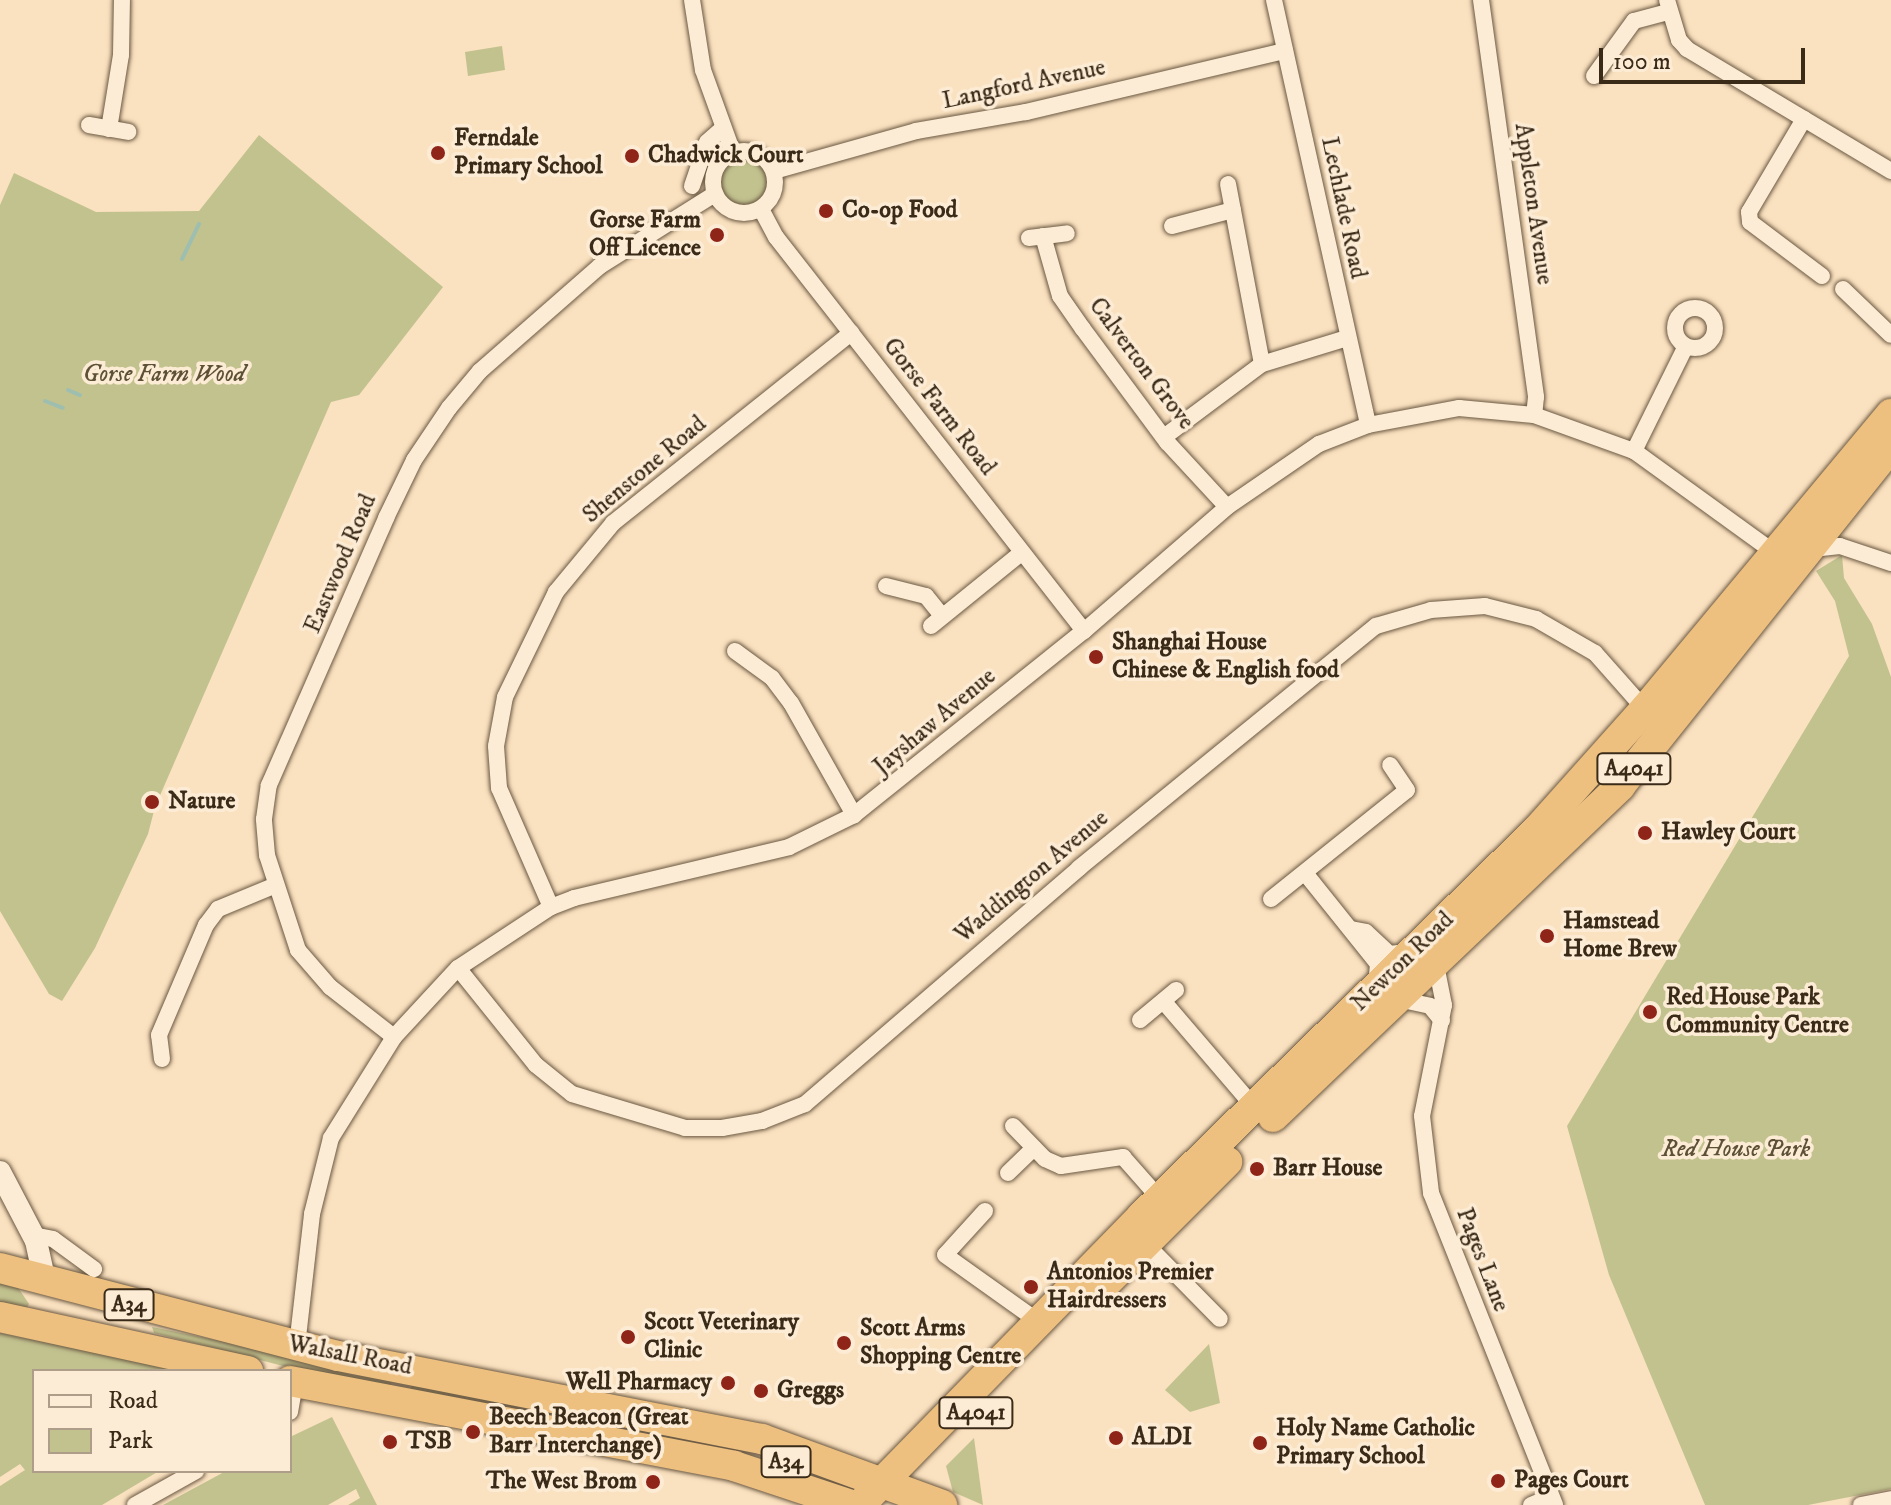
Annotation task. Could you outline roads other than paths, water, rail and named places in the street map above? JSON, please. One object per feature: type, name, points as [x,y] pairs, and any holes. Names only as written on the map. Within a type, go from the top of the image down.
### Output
[{"type":"highway","name":"Newton Road","points":[[1428,955],[1646,708],[1891,414]]},
{"type":"highway","name":"Newton Road","points":[[880,1499],[1039,1322],[1254,1107],[1386,994],[1651,750],[1891,447]]},
{"type":"highway","name":"Newton Road","points":[[880,1499],[1146,1244],[1386,994]]},
{"type":"highway","name":"Walsall Road","points":[[24,1276],[297,1346],[704,1426],[774,1443],[880,1499]]},
{"type":"highway","points":[[24,1276],[49,1308],[219,1364]]},
{"type":"highway","name":"A34","points":[[0,1317],[240,1369]]},
{"type":"highway","points":[[400,1404],[407,1367]]},
{"type":"highway","name":"Walsall Road","points":[[292,1392],[400,1404],[734,1466],[815,1498],[880,1499]]},
{"type":"highway","points":[[635,1414],[649,1433],[639,1448]]},
{"type":"highway","name":"A34","points":[[880,1499],[942,1505]]},
{"type":"main road","points":[[0,1172],[33,1235],[24,1276]]},
{"type":"street","points":[[109,129],[121,55],[122,0]]},
{"type":"street","points":[[692,0],[703,70],[733,153]]},
{"type":"street","name":"Lechlade Road","points":[[1274,0],[1368,425]]},
{"type":"street","name":"Appleton Avenue","points":[[1481,0],[1536,397],[1534,415]]},
{"type":"street","points":[[1594,76],[1634,21],[1668,6],[1687,49],[1891,171]]},
{"type":"street","name":"Langford Avenue","points":[[774,171],[916,131],[1026,112],[1285,51]]},
{"type":"street","points":[[1804,119],[1749,212],[1750,222],[1822,276]]},
{"type":"street","points":[[89,125],[128,132]]},
{"type":"street","points":[[692,186],[707,142],[722,129]]},
{"type":"street","points":[[753,151],[774,171],[776,186],[761,209],[740,213],[715,194],[715,170],[733,153],[753,151]]},
{"type":"street","points":[[1228,184],[1262,364]]},
{"type":"street","name":"Eastwood Road","points":[[394,1037],[330,987],[298,950],[276,885],[264,819],[269,785],[414,460],[480,371],[558,302],[647,233],[715,194]]},
{"type":"street","name":"Gorse Farm Road","points":[[761,209],[851,333],[1084,631]]},
{"type":"street","points":[[1172,226],[1233,210]]},
{"type":"street","name":"Calverton Grove","points":[[1067,233],[1036,237],[1060,296],[1164,437],[1227,507]]},
{"type":"street","points":[[1843,289],[1891,335]]},
{"type":"street","name":"Shenstone Road","points":[[551,907],[499,788],[496,746],[505,697],[556,592],[613,523],[851,333]]},
{"type":"street","points":[[1164,437],[1262,364],[1347,338]]},
{"type":"street","points":[[1634,451],[1686,346]]},
{"type":"street","name":"Jayshaw Avenue","points":[[297,1346],[312,1214],[331,1138],[394,1037],[458,968],[551,907],[625,883],[789,847],[854,815],[1084,631],[1227,507],[1284,463],[1368,425],[1459,408],[1534,415],[1634,451],[1775,553]]},
{"type":"street","points":[[1839,512],[1841,527],[1860,551]]},
{"type":"street","points":[[1808,551],[1840,546],[1891,563]]},
{"type":"street","points":[[886,586],[926,596],[936,621],[1021,553]]},
{"type":"street","name":"Waddington Avenue","points":[[458,968],[536,1065],[572,1094],[685,1128],[722,1128],[762,1121],[805,1104],[1079,868],[1376,626],[1431,610],[1485,606],[1536,619],[1595,653],[1646,708]]},
{"type":"street","points":[[735,651],[772,678],[791,703],[854,815]]},
{"type":"street","points":[[1651,750],[1656,732],[1646,708],[1666,710],[1703,687]]},
{"type":"street","points":[[1271,899],[1407,790],[1390,765]]},
{"type":"street","points":[[1305,873],[1378,964],[1386,994],[1430,1006],[1442,1021]]},
{"type":"street","points":[[162,1059],[159,1035],[206,925],[218,909],[276,885]]},
{"type":"street","points":[[1351,929],[1366,932],[1390,954],[1428,955]]},
{"type":"street","name":"Pages Lane","points":[[1428,955],[1444,1005],[1422,1116],[1431,1193],[1552,1501]]},
{"type":"street","points":[[1140,1020],[1170,996],[1254,1107]]},
{"type":"street","points":[[1013,1126],[1034,1148],[1061,1166],[1123,1157],[1160,1199]]},
{"type":"street","points":[[1008,1173],[1034,1148]]},
{"type":"street","points":[[985,1211],[945,1255],[1039,1322]]},
{"type":"street","points":[[33,1235],[53,1239],[85,1269]]},
{"type":"street","points":[[1146,1244],[1220,1319]]},
{"type":"street","points":[[135,1505],[192,1473]]},
{"type":"street","points":[[1861,1505],[1891,1499]]},
{"type":"street","points":[[1531,1505],[1552,1501]]},
{"type":"waterway","points":[[182,259],[199,224]]},
{"type":"waterway","points":[[68,390],[80,395]]},
{"type":"waterway","points":[[45,401],[63,408]]},
{"type":"place","name":"Ferndale Primary School","points":[[438,153]]},
{"type":"place","name":"Chadwick Court","points":[[632,156]]},
{"type":"place","name":"Co-op Food","points":[[826,211]]},
{"type":"place","name":"Gorse Farm Off Licence","points":[[717,235]]},
{"type":"place","name":"Shanghai House Chinese & English food","points":[[1096,657]]},
{"type":"place","name":"Nature","points":[[152,802]]},
{"type":"place","name":"Hawley Court","points":[[1645,833]]},
{"type":"place","name":"Hamstead Home Brew","points":[[1547,936]]},
{"type":"place","name":"Red House Park Community Centre","points":[[1650,1012]]},
{"type":"place","name":"Barr House","points":[[1257,1169]]},
{"type":"place","name":"Antonios Premier Hairdressers","points":[[1031,1287]]},
{"type":"place","name":"Scott Veterinary Clinic","points":[[628,1337]]},
{"type":"place","name":"Scott Arms Shopping Centre","points":[[844,1343]]},
{"type":"place","name":"Well Pharmacy","points":[[728,1383]]},
{"type":"place","name":"Greggs","points":[[761,1391]]},
{"type":"place","name":"Beech Beacon (Great Barr Interchange)","points":[[473,1432]]},
{"type":"place","name":"ALDI","points":[[1116,1438]]},
{"type":"place","name":"TSB","points":[[390,1442]]},
{"type":"place","name":"Holy Name Catholic Primary School","points":[[1260,1443]]},
{"type":"place","name":"Pages Court","points":[[1498,1481]]},
{"type":"place","name":"The West Brom","points":[[653,1482]]},
{"type":"park label","name":"Gorse Farm Wood","points":[[164,375]]},
{"type":"park label","name":"Red House Park","points":[[1736,1150]]}]
